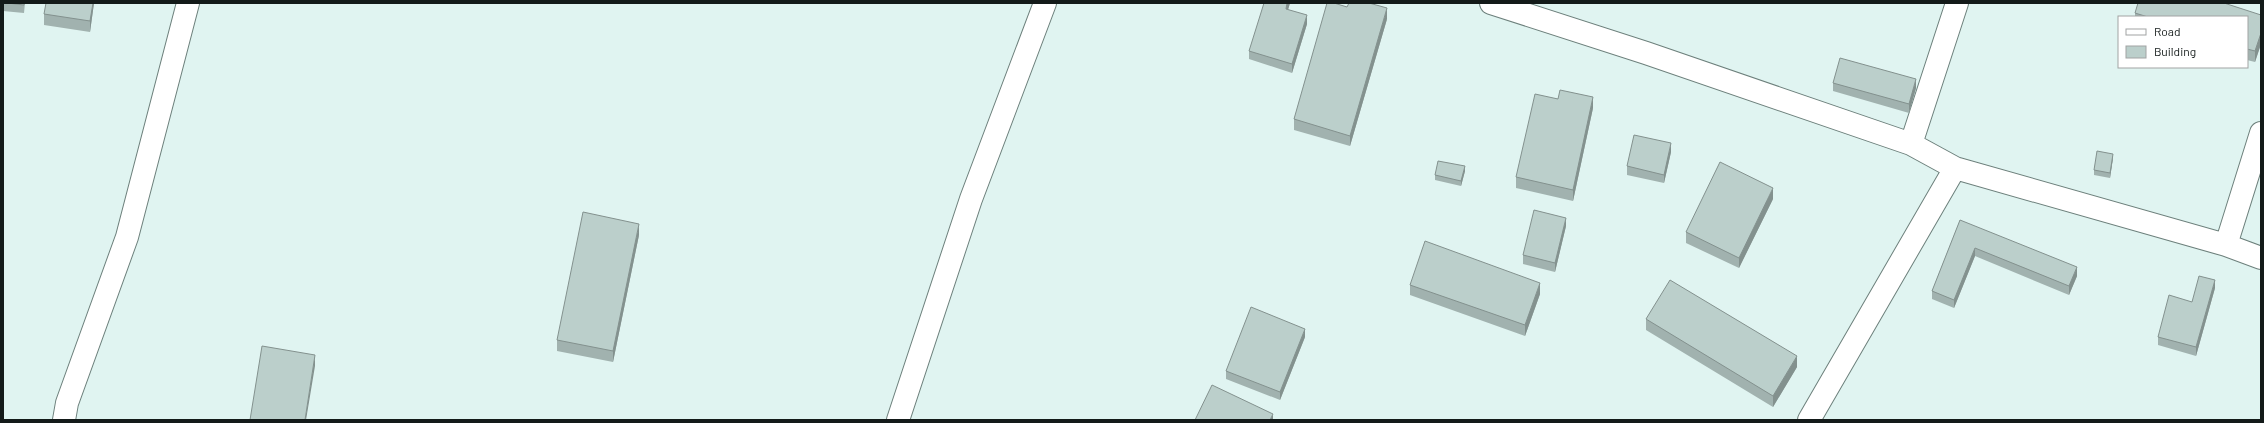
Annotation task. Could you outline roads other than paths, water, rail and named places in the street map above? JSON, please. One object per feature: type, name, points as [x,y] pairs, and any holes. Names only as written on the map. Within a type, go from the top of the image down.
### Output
[{"type":"street","points":[[64,420],[67,403],[127,237],[188,3]]},
{"type":"street","points":[[898,420],[971,199],[1045,3]]},
{"type":"street","points":[[1492,3],[1646,53],[1911,144],[1955,168],[2226,245],[2261,258]]},
{"type":"street","points":[[1911,144],[1957,3]]},
{"type":"street","points":[[2226,245],[2261,133]]},
{"type":"street","points":[[1809,420],[1955,168]]}]
